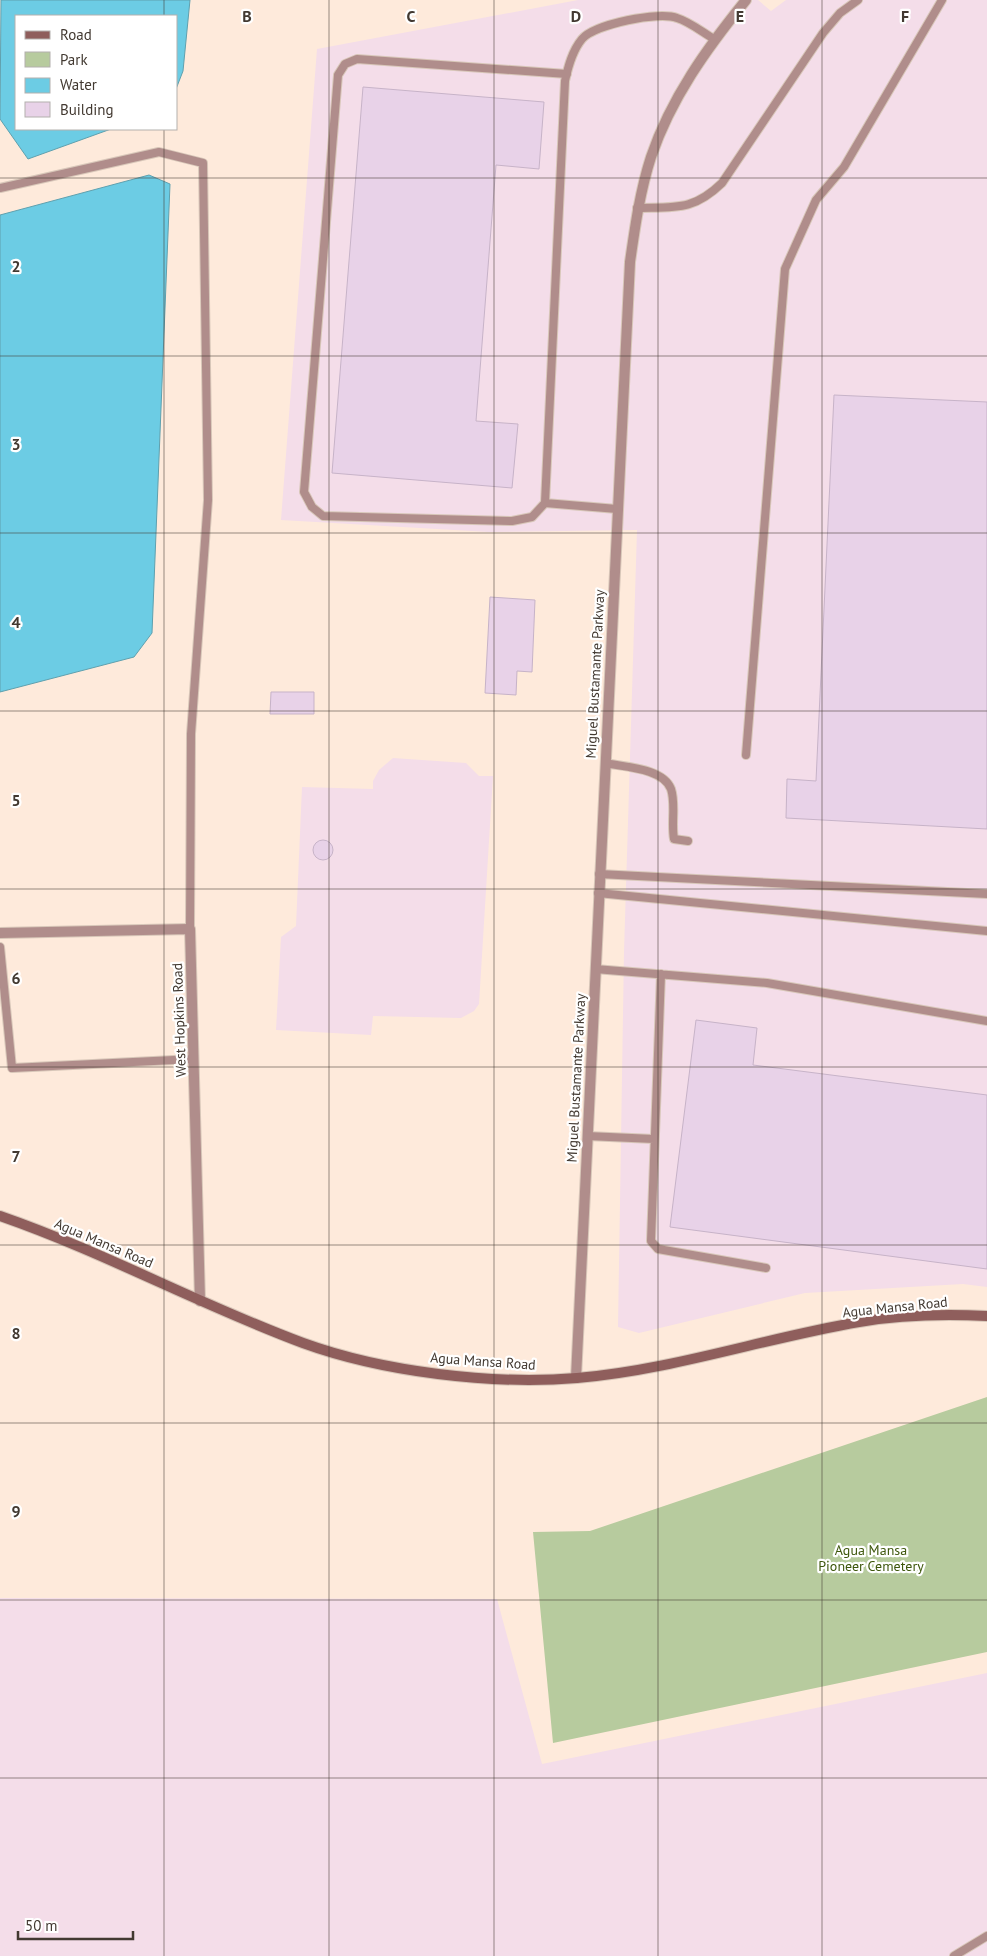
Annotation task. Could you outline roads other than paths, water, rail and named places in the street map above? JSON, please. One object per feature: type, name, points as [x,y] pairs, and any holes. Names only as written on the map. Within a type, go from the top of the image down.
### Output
[{"type":"main road","name":"Agua Mansa Road","points":[[0,1216],[92,1251],[200,1301],[306,1344],[378,1363],[450,1375],[487,1378],[576,1378],[702,1356],[862,1321],[958,1314],[987,1316]]},
{"type":"street","name":"Miguel Bustamante Parkway","points":[[576,1378],[586,1136],[630,262],[638,208],[651,157],[675,101],[714,38],[746,0]]},
{"type":"street","points":[[0,933],[190,928]]},
{"type":"street","name":"West Hopkins Road","points":[[190,928],[200,1301]]},
{"type":"lane","points":[[638,208],[674,207],[699,202],[722,183],[822,33],[840,13],[858,0]]},
{"type":"lane","points":[[746,755],[786,269],[816,200],[844,168],[942,0]]},
{"type":"lane","points":[[567,74],[357,59],[345,64],[338,75],[304,492],[312,507],[324,516],[512,521],[532,517],[545,503],[560,161],[567,74],[576,48],[591,31],[605,26],[663,15],[676,17],[714,38]]},
{"type":"lane","points":[[0,188],[159,152],[203,163],[208,500],[191,734],[190,928]]},
{"type":"lane","points":[[545,503],[617,509]]},
{"type":"lane","points":[[605,764],[648,772],[665,780],[671,789],[674,839],[688,841]]},
{"type":"lane","points":[[599,874],[987,894]]},
{"type":"lane","points":[[598,893],[987,931]]},
{"type":"lane","points":[[0,947],[12,1068],[194,1059]]},
{"type":"lane","points":[[595,969],[767,983],[987,1021]]},
{"type":"lane","points":[[660,974],[650,1241],[658,1249],[766,1268]]},
{"type":"lane","points":[[586,1136],[654,1139]]},
{"type":"lane","points":[[954,1956],[987,1936]]},
{"type":"water","points":[[1,0],[190,0],[183,71],[178,84],[178,15],[15,15],[15,130],[108,130],[28,159],[0,119]]},
{"type":"water","points":[[149,175],[170,184],[152,633],[134,657],[0,692],[0,215]]},
{"type":"park label","name":"Agua Mansa Pioneer Cemetery","points":[[871,1558]]}]
